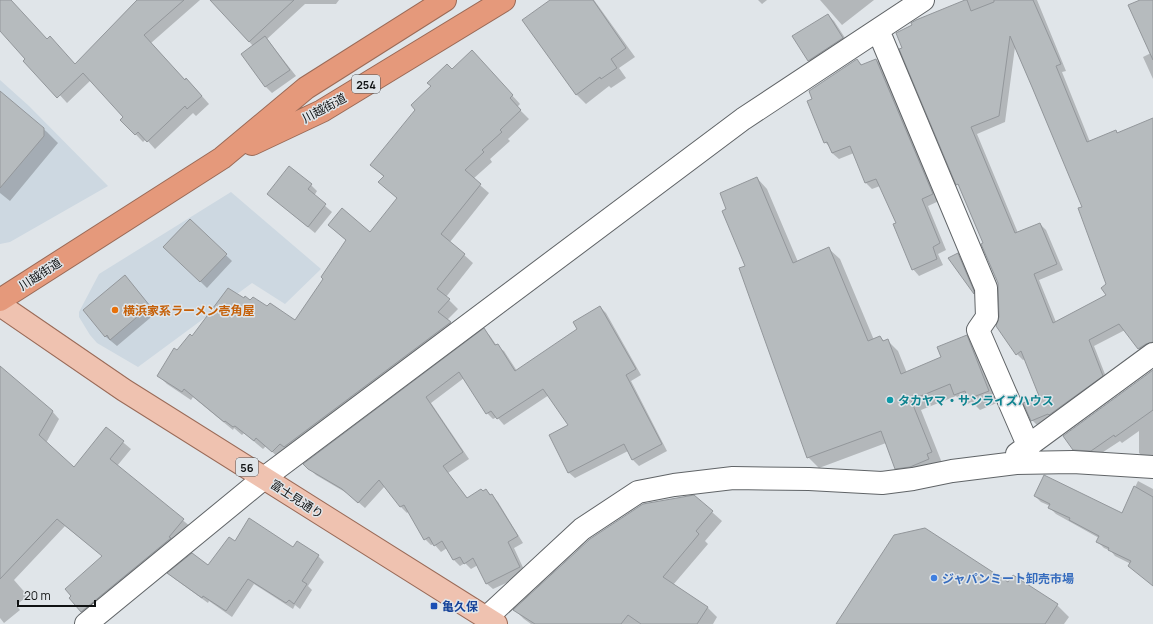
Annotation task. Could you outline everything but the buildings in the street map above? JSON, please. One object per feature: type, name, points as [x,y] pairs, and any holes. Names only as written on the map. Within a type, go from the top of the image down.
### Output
[{"type":"highway","name":"川越街道","points":[[0,300],[222,158],[306,88],[445,0]]},
{"type":"highway","name":"川越街道","points":[[222,158],[322,111],[504,0]]},
{"type":"main road","name":"富士見通り","points":[[0,305],[124,390],[492,621]]},
{"type":"street","points":[[86,624],[264,478],[743,119],[923,0]]},
{"type":"street","points":[[878,30],[986,288],[987,317],[978,330],[1028,446]]},
{"type":"street","points":[[1002,465],[1153,354]]},
{"type":"street","points":[[492,621],[582,529],[638,492],[674,485],[733,478],[809,479],[882,483],[913,479],[952,471],[1016,463],[1073,462],[1153,467]]},
{"type":"shaded area","points":[[0,80],[29,106],[108,186],[10,242],[0,244]]},
{"type":"shaded area","points":[[231,192],[321,269],[285,304],[252,283],[138,367],[97,343],[90,335],[79,317],[79,312],[99,274]]},
{"type":"place","name":"横浜家系ラーメン壱角屋","points":[[115,310]]},
{"type":"place","name":"タカヤマ・サンライズハウス","points":[[890,400]]},
{"type":"place","name":"ジャパンミート卸売市場","points":[[934,578]]},
{"type":"place","name":"亀久保","points":[[434,606]]}]
